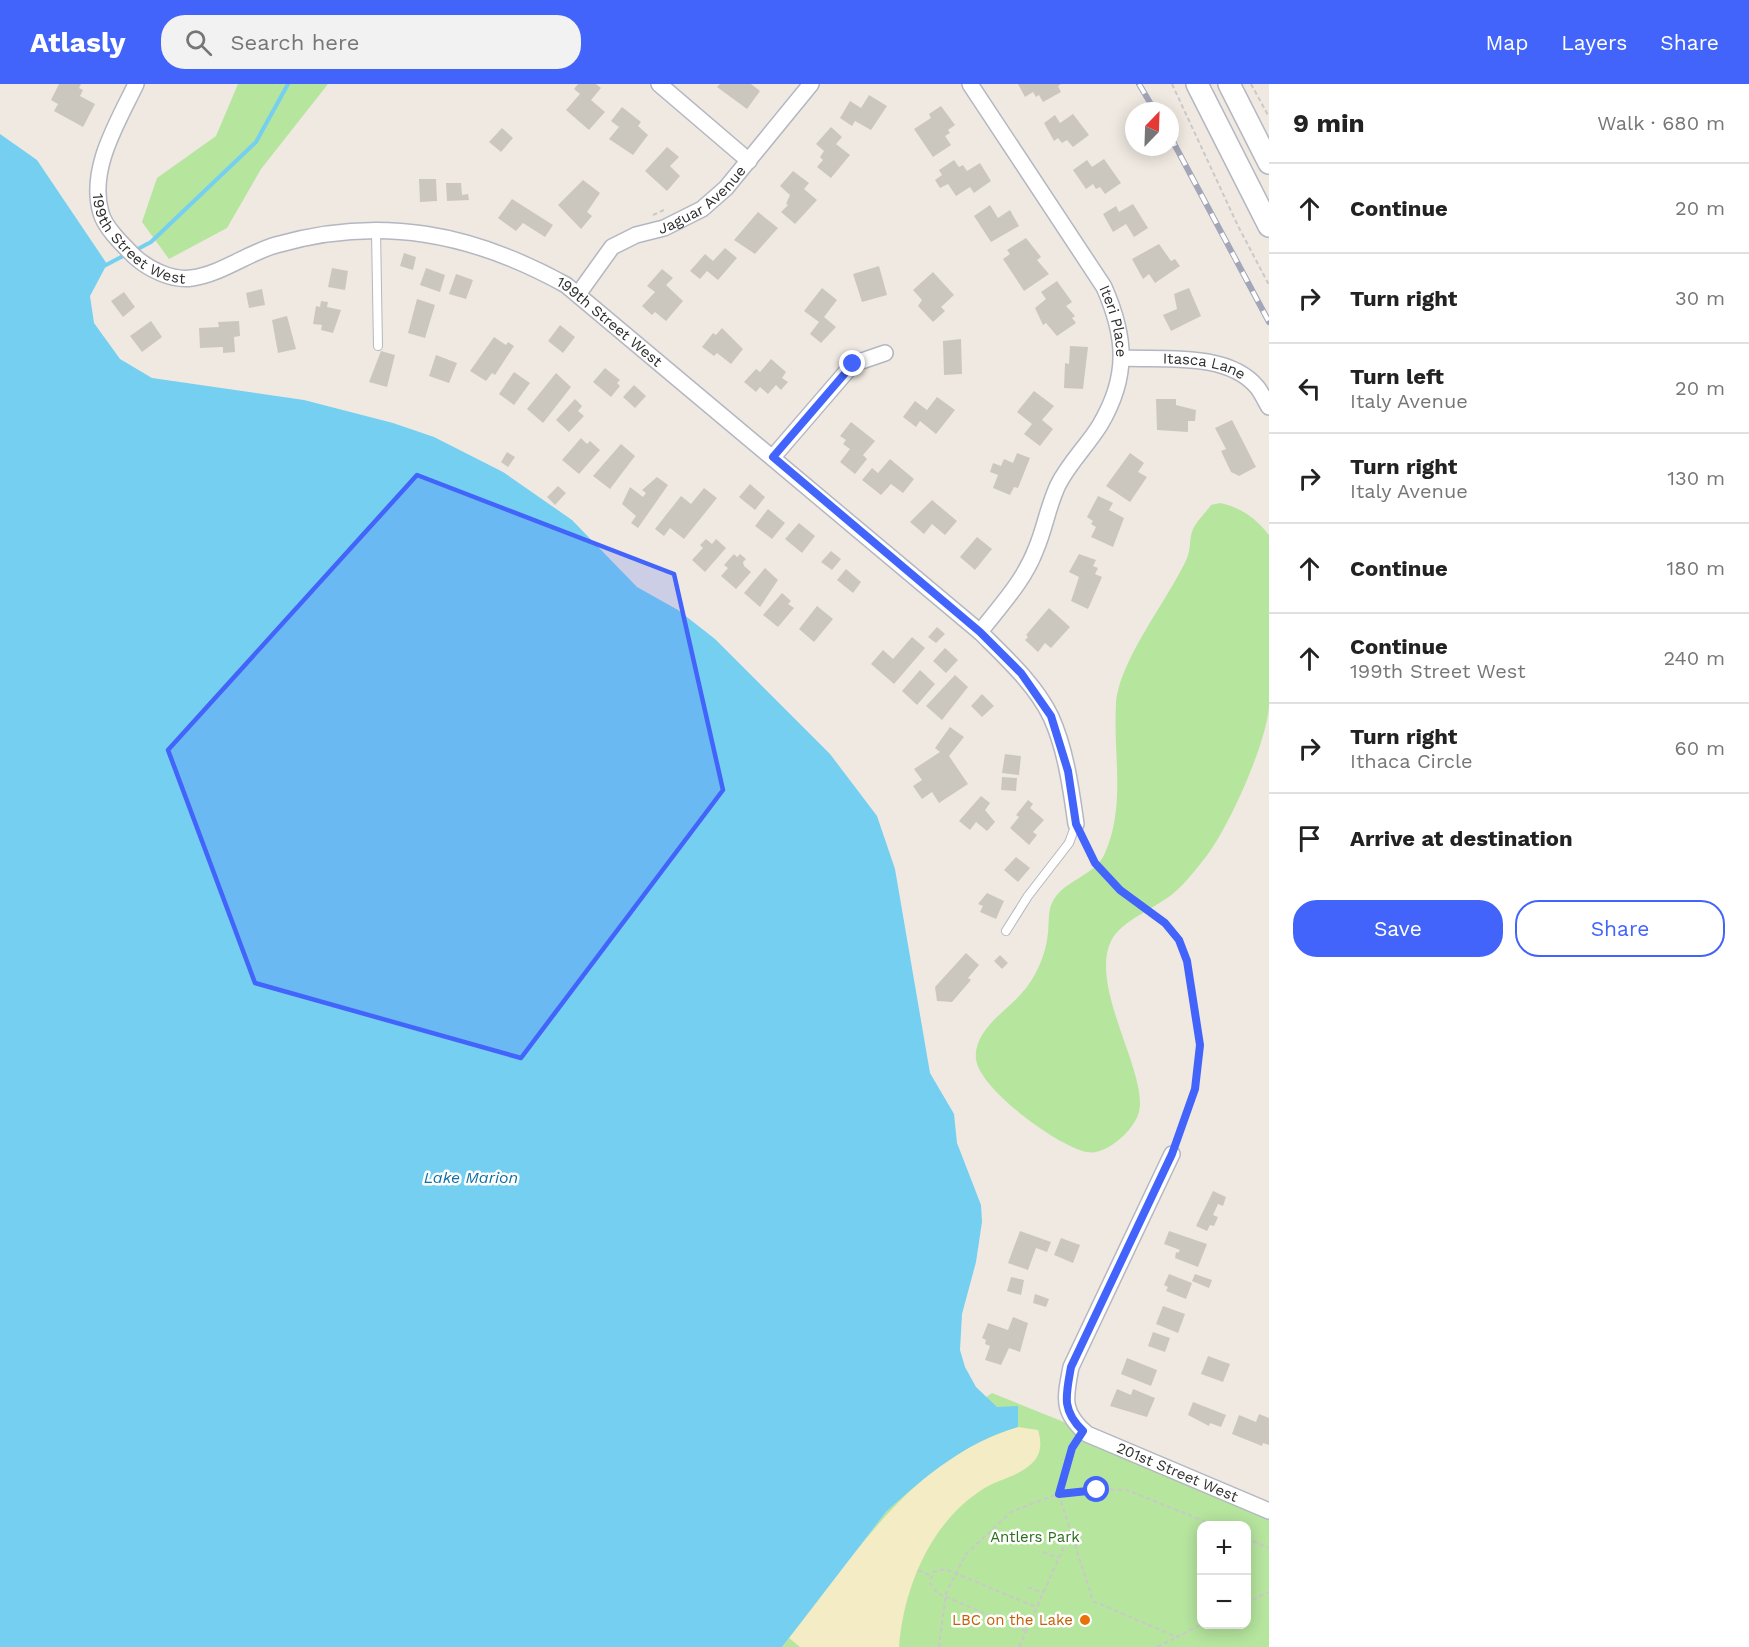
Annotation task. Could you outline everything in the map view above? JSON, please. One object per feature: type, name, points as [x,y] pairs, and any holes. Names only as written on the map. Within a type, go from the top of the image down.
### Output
[{"type":"main road","points":[[1197,84],[1269,226]]},
{"type":"main road","points":[[1229,84],[1269,162]]},
{"type":"street","name":"199th Street West","points":[[136,84],[107,146],[98,188],[101,214],[122,245],[149,270],[190,279],[268,247],[313,234],[376,231],[438,234],[481,246],[530,265],[579,293],[980,632],[1021,673],[1051,716],[1068,771],[1076,824]]},
{"type":"street","points":[[660,84],[749,161]]},
{"type":"street","name":"Jaguar Avenue","points":[[579,293],[612,248],[636,235],[664,228],[702,209],[726,188],[811,84]]},
{"type":"street","name":"Iteri Place","points":[[970,84],[1104,286],[1116,314],[1124,358],[1116,392],[1100,425],[1059,483],[1045,516],[1037,548],[1024,575],[980,632]]},
{"type":"street","points":[[773,457],[853,364],[885,353]]},
{"type":"street","name":"Itasca Lane","points":[[1124,358],[1212,363],[1235,371],[1256,386],[1269,407]]},
{"type":"street","points":[[1085,1433],[1073,1422],[1065,1401],[1071,1367],[1172,1154]]},
{"type":"street","name":"201st Street West","points":[[1085,1433],[1269,1511]]},
{"type":"lane","points":[[376,231],[378,346]]},
{"type":"lane","points":[[1006,931],[1028,896],[1069,843],[1076,824]]},
{"type":"path","points":[[1172,84],[1238,226],[1269,285]]},
{"type":"path","points":[[1251,84],[1269,117]]},
{"type":"path","points":[[652,215],[669,208]]},
{"type":"path","points":[[1076,824],[1095,863],[1120,890],[1165,923],[1179,940],[1187,961],[1200,1045],[1195,1089],[1172,1154]]},
{"type":"path","points":[[1085,1433],[1072,1448],[1059,1494],[1093,1601],[1177,1637]]},
{"type":"path","points":[[939,1647],[946,1597],[966,1554],[1011,1512],[1059,1494],[1127,1490],[1204,1521]]},
{"type":"path","points":[[1019,1647],[1070,1533]]},
{"type":"path","points":[[1251,1541],[1269,1548]]},
{"type":"path","points":[[1043,1552],[1058,1558]]},
{"type":"path","points":[[1026,1631],[937,1593],[930,1583],[933,1572],[945,1569],[1036,1607]]},
{"type":"path","points":[[918,1570],[932,1576]]},
{"type":"path","points":[[1028,1587],[1043,1593]]},
{"type":"path","points":[[1251,1601],[1269,1592]]},
{"type":"path","points":[[1156,1647],[1197,1627]]},
{"type":"highlighted area","points":[[417,475],[674,574],[723,790],[521,1058],[255,983],[168,750]]},
{"type":"green space","points":[[238,84],[328,84],[261,169],[227,228],[169,259],[142,222],[157,178],[216,136]]},
{"type":"green space","points":[[1220,503],[1248,514],[1269,535],[1269,707],[1266,723],[1253,766],[1233,811],[1211,850],[1176,891],[1131,920],[1116,933],[1111,941],[1106,960],[1107,983],[1140,1099],[1135,1122],[1124,1135],[1109,1147],[1087,1152],[1058,1140],[1005,1100],[980,1071],[976,1049],[992,1022],[1021,994],[1036,973],[1047,941],[1049,913],[1057,895],[1094,868],[1105,853],[1115,817],[1117,799],[1116,705],[1125,669],[1187,558],[1193,529],[1211,505]]},
{"type":"green space","name":"Antlers Park","points":[[992,1393],[1064,1422],[1077,1435],[1269,1518],[1269,1647],[782,1647],[886,1512],[997,1407],[985,1398]]},
{"type":"sand","points":[[1018,1427],[1038,1430],[1040,1445],[1037,1457],[1024,1470],[983,1489],[964,1503],[934,1538],[914,1580],[902,1624],[899,1647],[800,1647],[789,1638],[862,1543],[916,1486],[946,1462],[980,1442]]},
{"type":"water","name":"Lake Marion","points":[[0,134],[37,160],[107,264],[90,296],[94,323],[120,359],[152,378],[304,400],[393,423],[434,437],[503,472],[572,520],[637,587],[678,610],[715,639],[830,754],[877,816],[895,869],[930,1073],[954,1114],[957,1143],[981,1205],[982,1222],[976,1262],[962,1314],[960,1350],[965,1367],[976,1387],[997,1407],[1018,1406],[1018,1427],[999,1433],[964,1451],[931,1473],[886,1512],[782,1647],[0,1647]]},
{"type":"building","points":[[59,84],[81,84],[79,88],[83,90],[80,96],[95,104],[83,127],[54,111],[58,104],[51,100]]},
{"type":"building","points":[[578,84],[596,84],[601,88],[591,100],[605,112],[589,130],[566,110],[580,94],[574,89]]},
{"type":"building","points":[[720,84],[751,84],[760,91],[747,109],[717,87]]},
{"type":"building","points":[[1018,84],[1061,84],[1058,86],[1061,92],[1043,102],[1039,95],[1036,97],[1033,92],[1025,97]]},
{"type":"building","points":[[869,95],[887,106],[871,130],[855,121],[852,126],[840,118],[850,101],[861,108]]},
{"type":"building","points":[[941,106],[955,125],[948,130],[950,133],[945,136],[951,145],[933,157],[914,129],[931,118],[929,114]]},
{"type":"building","points":[[622,107],[641,122],[638,126],[648,135],[633,155],[609,139],[619,127],[611,121]]},
{"type":"building","points":[[1073,114],[1089,135],[1073,147],[1067,140],[1062,143],[1058,138],[1054,141],[1044,123],[1055,115],[1060,123]]},
{"type":"building","points":[[831,127],[842,137],[836,144],[850,155],[831,178],[817,167],[823,160],[820,157],[824,151],[816,144]]},
{"type":"building","points":[[502,128],[513,138],[501,152],[489,142]]},
{"type":"building","points":[[667,147],[679,157],[670,166],[680,176],[667,191],[645,171]]},
{"type":"building","points":[[1104,159],[1121,183],[1105,194],[1100,187],[1096,189],[1093,184],[1086,189],[1073,170],[1087,160],[1092,167]]},
{"type":"building","points":[[954,160],[959,167],[963,165],[967,171],[980,163],[991,181],[974,193],[970,187],[956,196],[948,184],[940,188],[935,180],[942,175],[939,170]]},
{"type":"building","points":[[793,171],[809,183],[804,189],[817,200],[795,224],[781,212],[788,205],[786,204],[790,195],[780,186]]},
{"type":"building","points":[[419,179],[436,179],[437,201],[420,202]]},
{"type":"building","points":[[583,180],[600,193],[587,212],[592,216],[581,229],[558,205]]},
{"type":"building","points":[[446,183],[461,183],[462,195],[468,194],[469,200],[447,201]]},
{"type":"building","points":[[512,199],[553,225],[545,237],[523,223],[516,231],[498,218]]},
{"type":"building","points":[[1133,204],[1148,228],[1134,237],[1126,224],[1113,232],[1103,214],[1116,206],[1119,212]]},
{"type":"building","points":[[990,205],[998,218],[1010,210],[1019,226],[991,242],[974,216]]},
{"type":"building","points":[[758,212],[778,228],[755,254],[734,240]]},
{"type":"building","points":[[1026,238],[1041,257],[1037,260],[1049,274],[1024,291],[1003,259],[1010,254],[1007,250]]},
{"type":"building","points":[[1159,244],[1171,261],[1175,259],[1180,266],[1155,283],[1149,274],[1143,279],[1132,259]]},
{"type":"building","points":[[725,248],[737,258],[718,280],[707,271],[700,279],[690,271],[705,254],[713,261]]},
{"type":"building","points":[[404,253],[416,257],[413,270],[400,266]]},
{"type":"building","points":[[879,266],[887,295],[862,302],[853,274]]},
{"type":"building","points":[[332,268],[348,271],[345,290],[328,287]]},
{"type":"building","points":[[426,268],[445,275],[440,292],[420,285]]},
{"type":"building","points":[[662,269],[673,278],[666,285],[683,301],[666,321],[655,312],[652,315],[642,306],[655,292],[647,286]]},
{"type":"building","points":[[933,272],[954,295],[941,307],[945,311],[933,322],[918,306],[922,300],[913,290]]},
{"type":"building","points":[[456,274],[473,280],[466,299],[449,294]]},
{"type":"building","points":[[1057,281],[1072,302],[1066,306],[1075,316],[1072,318],[1076,323],[1057,336],[1046,323],[1043,325],[1035,308],[1046,299],[1041,292]]},
{"type":"building","points":[[822,288],[837,300],[824,317],[836,327],[821,343],[810,334],[819,322],[804,311]]},
{"type":"building","points":[[1189,288],[1201,316],[1171,331],[1163,315],[1177,309],[1174,294]]},
{"type":"building","points":[[262,289],[265,305],[249,308],[246,293]]},
{"type":"building","points":[[124,292],[135,307],[123,317],[111,301]]},
{"type":"building","points":[[417,299],[435,305],[425,338],[408,333]]},
{"type":"building","points":[[321,301],[328,302],[327,307],[341,310],[333,333],[321,330],[322,325],[313,324],[316,306],[320,307]]},
{"type":"building","points":[[287,316],[296,349],[278,353],[272,320]]},
{"type":"building","points":[[151,321],[162,337],[142,352],[130,336]]},
{"type":"building","points":[[239,321],[240,336],[234,337],[235,352],[223,353],[223,347],[200,348],[199,328],[219,327],[218,322]]},
{"type":"building","points":[[560,325],[575,337],[563,353],[548,341]]},
{"type":"building","points":[[722,328],[743,349],[731,364],[717,353],[714,356],[702,347],[713,333],[716,335]]},
{"type":"building","points":[[494,337],[506,345],[508,342],[514,346],[495,375],[492,373],[486,381],[470,371]]},
{"type":"building","points":[[961,339],[962,374],[944,375],[943,341]]},
{"type":"building","points":[[1070,346],[1088,347],[1083,389],[1064,388],[1065,363],[1069,364]]},
{"type":"building","points":[[381,351],[395,355],[387,387],[369,382]]},
{"type":"building","points":[[436,355],[457,363],[449,383],[429,376]]},
{"type":"building","points":[[771,359],[786,372],[782,378],[788,382],[781,390],[776,385],[768,394],[760,387],[756,392],[744,382],[756,369],[760,372]]},
{"type":"building","points":[[605,368],[620,380],[617,383],[620,386],[611,397],[593,382]]},
{"type":"building","points":[[514,372],[530,383],[514,405],[499,394]]},
{"type":"building","points":[[556,373],[571,387],[543,423],[527,409]]},
{"type":"building","points":[[634,385],[646,396],[635,408],[623,397]]},
{"type":"building","points":[[1034,391],[1054,406],[1042,420],[1053,429],[1040,446],[1024,434],[1032,424],[1017,412]]},
{"type":"building","points":[[937,397],[955,410],[936,434],[920,421],[916,427],[903,417],[915,401],[927,410]]},
{"type":"building","points":[[575,399],[582,406],[578,411],[584,416],[569,432],[556,420]]},
{"type":"building","points":[[1156,399],[1176,399],[1176,405],[1196,410],[1195,421],[1188,421],[1188,432],[1157,430]]},
{"type":"building","points":[[1232,420],[1256,467],[1239,476],[1231,472],[1221,451],[1226,449],[1215,428]]},
{"type":"building","points":[[851,422],[875,441],[863,455],[867,459],[855,474],[840,462],[850,449],[843,444],[846,440],[840,436]]},
{"type":"building","points":[[581,438],[587,444],[590,441],[600,450],[579,474],[562,460]]},
{"type":"building","points":[[621,444],[635,456],[610,489],[593,476]]},
{"type":"building","points":[[507,452],[515,457],[508,467],[501,462]]},
{"type":"building","points":[[1017,453],[1030,458],[1018,488],[1014,487],[1010,495],[993,488],[998,475],[990,472],[993,463],[1001,466],[1004,459],[1013,463]]},
{"type":"building","points":[[1130,453],[1144,463],[1138,472],[1147,477],[1130,502],[1106,486]]},
{"type":"building","points":[[890,459],[914,479],[903,493],[891,484],[881,495],[862,480],[872,468],[878,473]]},
{"type":"building","points":[[657,477],[668,485],[638,528],[631,523],[636,516],[622,504],[630,487],[643,497],[646,493],[642,490]]},
{"type":"building","points":[[750,484],[765,497],[755,510],[739,497]]},
{"type":"building","points":[[558,486],[566,493],[555,505],[547,497]]},
{"type":"building","points":[[704,488],[717,498],[684,539],[670,528],[664,536],[655,529],[681,496],[691,504]]},
{"type":"building","points":[[1098,496],[1113,503],[1109,510],[1124,518],[1113,547],[1091,537],[1096,527],[1087,517]]},
{"type":"building","points":[[932,500],[957,521],[945,535],[932,524],[924,534],[910,522]]},
{"type":"building","points":[[768,509],[785,523],[772,539],[755,526]]},
{"type":"building","points":[[799,523],[815,536],[802,553],[785,539]]},
{"type":"building","points":[[977,537],[992,549],[975,570],[960,557]]},
{"type":"building","points":[[706,539],[712,544],[716,539],[726,548],[705,572],[692,560],[703,548],[700,545]]},
{"type":"building","points":[[831,551],[841,559],[832,570],[821,562]]},
{"type":"building","points":[[734,554],[737,557],[740,554],[746,559],[743,562],[744,566],[751,572],[736,589],[721,576],[728,568],[724,565]]},
{"type":"building","points":[[1079,554],[1096,560],[1093,566],[1098,568],[1095,574],[1102,577],[1088,609],[1071,601],[1079,577],[1069,572]]},
{"type":"building","points":[[765,568],[778,580],[760,607],[744,593]]},
{"type":"building","points":[[846,569],[861,582],[853,593],[837,580]]},
{"type":"building","points":[[782,593],[791,601],[788,604],[794,608],[778,627],[763,615]]},
{"type":"building","points":[[817,606],[833,619],[814,642],[799,629]]},
{"type":"building","points":[[1049,608],[1070,627],[1051,648],[1045,643],[1038,652],[1025,640],[1028,637],[1026,635]]},
{"type":"building","points":[[937,627],[945,634],[936,643],[928,637]]},
{"type":"building","points":[[912,637],[925,648],[894,684],[871,664],[883,650],[893,659]]},
{"type":"building","points":[[945,648],[958,660],[946,673],[933,661]]},
{"type":"building","points":[[920,670],[935,684],[917,705],[902,691]]},
{"type":"building","points":[[955,675],[968,687],[942,720],[926,706]]},
{"type":"building","points":[[982,694],[994,706],[982,717],[971,706]]},
{"type":"building","points":[[950,727],[964,737],[949,756],[968,784],[939,803],[932,792],[922,799],[913,786],[922,780],[914,769],[940,752],[935,748]]},
{"type":"building","points":[[1005,754],[1021,756],[1019,775],[1002,773]]},
{"type":"building","points":[[1002,777],[1017,778],[1016,791],[1001,790]]},
{"type":"building","points":[[981,796],[990,803],[985,810],[995,822],[987,831],[976,822],[970,830],[959,821]]},
{"type":"building","points":[[1028,800],[1033,804],[1030,808],[1044,820],[1033,832],[1037,835],[1029,845],[1010,828],[1019,817],[1016,815]]},
{"type":"building","points":[[1016,857],[1030,868],[1018,882],[1004,870]]},
{"type":"building","points":[[987,893],[1004,901],[996,919],[980,912],[983,906],[978,904]]},
{"type":"building","points":[[966,953],[979,965],[968,978],[971,980],[952,1002],[937,1001],[935,987]]},
{"type":"building","points":[[1000,955],[1008,963],[1002,969],[994,961]]},
{"type":"building","points":[[1213,1191],[1226,1197],[1223,1206],[1218,1204],[1213,1215],[1218,1217],[1214,1226],[1210,1225],[1207,1231],[1196,1226]]},
{"type":"building","points":[[1020,1231],[1051,1242],[1047,1252],[1036,1248],[1028,1270],[1008,1263]]},
{"type":"building","points":[[1169,1231],[1207,1244],[1198,1267],[1175,1258],[1176,1252],[1180,1250],[1164,1244]]},
{"type":"building","points":[[1061,1238],[1080,1245],[1073,1263],[1054,1255]]},
{"type":"building","points":[[1169,1274],[1192,1283],[1186,1299],[1166,1291],[1168,1287],[1164,1285]]},
{"type":"building","points":[[1195,1274],[1212,1280],[1209,1288],[1192,1281]]},
{"type":"building","points":[[1011,1277],[1024,1280],[1021,1295],[1007,1291]]},
{"type":"building","points":[[1035,1294],[1049,1299],[1046,1307],[1033,1303]]},
{"type":"building","points":[[1163,1306],[1185,1314],[1178,1333],[1156,1324]]},
{"type":"building","points":[[1013,1317],[1028,1323],[1020,1352],[1009,1348],[1001,1365],[985,1360],[990,1346],[985,1344],[986,1340],[982,1338],[988,1323],[1008,1330]]},
{"type":"building","points":[[1153,1332],[1170,1338],[1165,1352],[1148,1346]]},
{"type":"building","points":[[1208,1356],[1230,1364],[1223,1382],[1201,1374]]},
{"type":"building","points":[[1127,1358],[1157,1370],[1151,1386],[1121,1374]]},
{"type":"building","points":[[1117,1389],[1131,1395],[1133,1389],[1155,1398],[1147,1417],[1110,1406]]},
{"type":"building","points":[[1193,1402],[1226,1415],[1221,1427],[1210,1423],[1209,1426],[1188,1415]]},
{"type":"building","points":[[1259,1414],[1269,1418],[1269,1445],[1263,1443],[1262,1446],[1232,1434],[1239,1415],[1256,1422]]},
{"type":"waterway","points":[[134,251],[151,242],[256,142],[288,84]]},
{"type":"waterway","points":[[104,266],[127,254]]},
{"type":"railway","points":[[1139,84],[1150,102]]},
{"type":"railway","points":[[1179,153],[1269,322]]},
{"type":"place","name":"LBC on the Lake","points":[[1085,1620]]},
{"type":"route","points":[[853,364],[773,457],[980,632],[1021,673],[1051,716],[1068,771],[1076,824],[1095,863],[1120,890],[1165,923],[1179,940],[1191,978],[1194,1017],[1200,1045],[1195,1089],[1172,1154],[1071,1367],[1065,1401],[1073,1422],[1083,1431],[1072,1448],[1059,1494],[1097,1490]]}]
